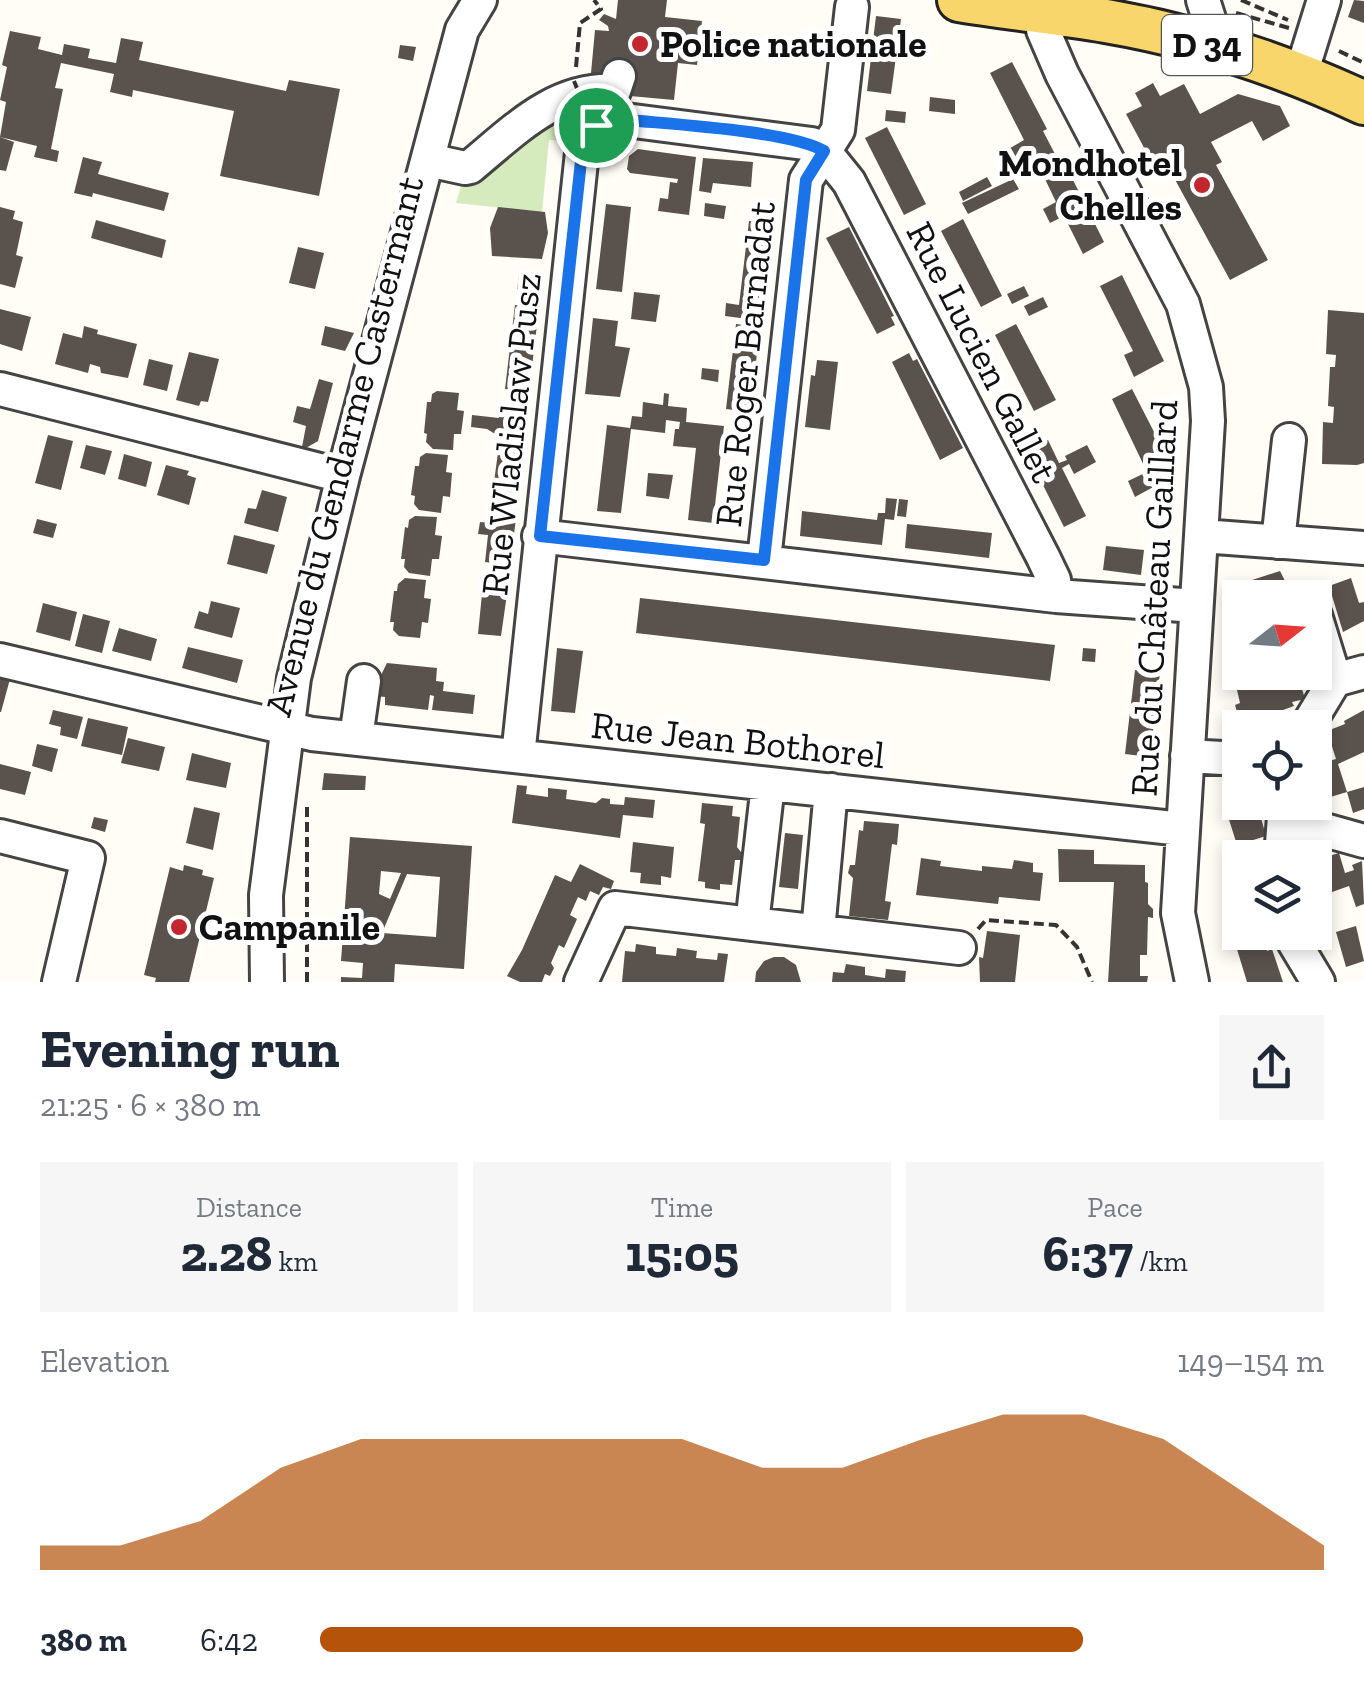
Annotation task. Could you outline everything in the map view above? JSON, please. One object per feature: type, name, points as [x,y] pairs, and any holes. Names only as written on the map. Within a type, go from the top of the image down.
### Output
[{"type":"main road","name":"D 34","points":[[960,0],[1049,4],[1108,22],[1215,15]]},
{"type":"main road","name":"D 34","points":[[1118,1],[1215,15],[1315,81],[1360,87]]},
{"type":"main road","name":"D 34","points":[[1215,15],[1228,38],[1296,61],[1303,39]]},
{"type":"main road","name":"D 34","points":[[1303,39],[1311,67],[1360,87]]},
{"type":"street","name":"Avenue du Gendarme Castermant","points":[[267,982],[266,895],[298,659],[464,15],[480,0]]},
{"type":"street","points":[[1303,39],[1324,0]]},
{"type":"street","points":[[1049,4],[1113,10],[1118,1]]},
{"type":"street","name":"Rue du Château Gaillard","points":[[1049,4],[1043,30],[1062,74],[1183,304],[1206,387],[1202,536],[1178,913],[1192,982]]},
{"type":"street","name":"Rue Roger Barnadat","points":[[764,560],[806,180],[838,130],[852,7]]},
{"type":"street","points":[[428,160],[470,166],[539,111],[588,90],[614,91],[619,76]]},
{"type":"street","points":[[590,114],[782,138],[812,144],[824,151]]},
{"type":"street","name":"Rue Wladislaw Pusz","points":[[518,756],[583,143],[590,114]]},
{"type":"street","name":"Rue Lucien Gallet","points":[[824,151],[849,182],[1043,557],[1054,580],[1056,596]]},
{"type":"street","points":[[0,389],[343,476]]},
{"type":"street","points":[[1278,542],[1289,440]]},
{"type":"street","points":[[540,536],[1056,596],[1196,606]]},
{"type":"street","points":[[1202,536],[1364,548]]},
{"type":"street","points":[[1321,710],[1350,676],[1332,642]]},
{"type":"street","name":"Rue Jean Bothorel","points":[[0,660],[286,730],[1182,829]]},
{"type":"street","points":[[356,738],[364,681]]},
{"type":"street","points":[[1187,756],[1222,758]]},
{"type":"street","points":[[752,924],[768,784]]},
{"type":"street","points":[[818,932],[831,790]]},
{"type":"street","points":[[1309,820],[1364,841]]},
{"type":"street","points":[[0,836],[88,858],[59,982]]},
{"type":"street","points":[[581,982],[615,908],[960,948]]},
{"type":"street","points":[[1299,950],[1318,982]]},
{"type":"path","points":[[590,114],[574,82],[580,23],[601,8],[594,0]]},
{"type":"path","points":[[1215,15],[1277,23],[1303,39],[1360,87]]},
{"type":"path","points":[[1215,15],[1303,39]]},
{"type":"path","points":[[307,801],[307,982]]},
{"type":"path","points":[[960,948],[986,920],[1056,925],[1077,947],[1092,982]]},
{"type":"green space","points":[[571,107],[568,141],[549,140],[542,212],[456,203],[462,183]]},
{"type":"building","points":[[618,0],[667,0],[665,17],[702,21],[697,65],[678,63],[674,100],[630,96],[632,78],[591,73],[595,30],[609,31],[599,20],[604,14],[616,19]]},
{"type":"building","points":[[1354,0],[1364,1],[1364,23],[1348,17]]},
{"type":"building","points":[[876,16],[901,19],[891,94],[867,91]]},
{"type":"building","points":[[10,31],[41,37],[38,49],[62,55],[64,44],[90,49],[88,58],[116,63],[121,38],[143,42],[139,60],[286,91],[289,80],[340,89],[319,196],[220,176],[234,111],[133,90],[132,97],[110,92],[114,74],[61,63],[55,88],[63,89],[51,149],[59,151],[57,162],[34,157],[37,146],[0,137],[6,102],[0,100],[7,67],[2,65]]},
{"type":"building","points":[[400,45],[416,47],[413,61],[398,58]]},
{"type":"building","points":[[1012,62],[1047,129],[1043,131],[1055,154],[1017,175],[1005,151],[1024,140],[990,73]]},
{"type":"building","name":"Mondhotel Chelles","points":[[1153,83],[1160,96],[1184,84],[1200,114],[1238,94],[1280,106],[1290,126],[1263,141],[1252,121],[1211,142],[1222,162],[1216,165],[1268,260],[1230,280],[1167,165],[1156,170],[1126,114],[1142,106],[1135,93]]},
{"type":"building","points":[[930,97],[955,100],[955,114],[929,111]]},
{"type":"building","points":[[886,110],[906,112],[905,123],[885,121]]},
{"type":"building","points":[[887,127],[926,204],[904,215],[865,138]]},
{"type":"building","points":[[0,137],[14,142],[6,171],[0,170]]},
{"type":"building","points":[[638,149],[696,157],[689,215],[658,211],[660,198],[668,199],[670,182],[677,183],[678,179],[630,173],[629,156]]},
{"type":"building","points":[[83,157],[102,162],[98,174],[169,193],[164,211],[93,193],[92,197],[74,193]]},
{"type":"building","points":[[703,158],[753,162],[751,187],[713,183],[711,193],[699,191]]},
{"type":"building","points":[[1066,166],[1104,242],[1083,254],[1064,216],[1050,223],[1043,209],[1056,202],[1044,177]]},
{"type":"building","points":[[987,177],[992,186],[963,201],[959,192]]},
{"type":"building","points":[[1013,179],[1019,189],[968,214],[962,203]]},
{"type":"building","points":[[705,203],[726,206],[724,219],[704,216]]},
{"type":"building","points":[[606,204],[631,207],[622,292],[596,289]]},
{"type":"building","points":[[0,207],[15,211],[13,219],[23,222],[16,255],[23,257],[15,288],[0,284]]},
{"type":"building","points":[[498,207],[545,212],[548,233],[542,259],[492,256],[490,228]]},
{"type":"building","points":[[963,219],[1002,296],[981,307],[941,231]]},
{"type":"building","points":[[96,220],[166,240],[162,258],[91,238]]},
{"type":"building","points":[[749,221],[774,224],[764,308],[750,307],[748,319],[725,316],[726,303],[739,305]]},
{"type":"building","points":[[849,227],[894,316],[891,317],[895,325],[877,334],[826,238]]},
{"type":"building","points":[[298,247],[324,253],[315,289],[289,283]]},
{"type":"building","points":[[1122,275],[1164,361],[1134,377],[1124,355],[1133,351],[1100,286]]},
{"type":"building","points":[[519,276],[540,278],[538,291],[517,289]]},
{"type":"building","points":[[1024,286],[1029,296],[1012,304],[1007,294]]},
{"type":"building","points":[[634,292],[660,295],[656,322],[631,319]]},
{"type":"building","points":[[1043,297],[1048,307],[1029,316],[1024,306]]},
{"type":"building","points":[[515,305],[539,308],[529,392],[505,389]]},
{"type":"building","points":[[0,309],[31,317],[22,351],[0,344]]},
{"type":"building","points":[[1328,310],[1364,313],[1364,463],[1357,465],[1322,464],[1323,422],[1333,423],[1334,407],[1328,406],[1330,367],[1335,367],[1336,355],[1326,354]]},
{"type":"building","points":[[593,318],[618,321],[615,346],[630,348],[620,397],[585,394]]},
{"type":"building","points":[[736,324],[759,327],[752,412],[726,409]]},
{"type":"building","points":[[1016,324],[1056,400],[1034,411],[995,335]]},
{"type":"building","points":[[84,326],[98,330],[97,334],[137,344],[128,378],[101,373],[100,367],[90,364],[88,373],[55,364],[63,333],[82,338]]},
{"type":"building","points":[[325,326],[354,333],[345,351],[321,345]]},
{"type":"building","points":[[189,352],[219,359],[208,402],[201,401],[199,406],[176,400]]},
{"type":"building","points":[[909,353],[913,361],[917,359],[963,448],[940,460],[892,362]]},
{"type":"building","points":[[149,359],[173,365],[167,391],[143,385]]},
{"type":"building","points":[[817,360],[838,362],[830,430],[805,427],[811,375],[815,376]]},
{"type":"building","points":[[702,368],[719,370],[718,382],[701,379]]},
{"type":"building","points":[[319,379],[333,383],[318,441],[306,448],[302,447],[306,426],[293,422],[297,406],[310,409]]},
{"type":"building","points":[[1132,389],[1171,465],[1152,474],[1157,485],[1135,497],[1128,481],[1147,472],[1112,399]]},
{"type":"building","points":[[437,391],[459,393],[457,410],[464,411],[461,434],[454,434],[453,450],[433,449],[426,442],[427,402]]},
{"type":"building","points":[[664,393],[669,394],[668,406],[687,408],[686,422],[724,426],[713,523],[688,520],[696,448],[673,446],[680,422],[666,420],[665,433],[631,429],[621,513],[597,511],[607,425],[630,428],[632,416],[642,417],[643,402],[663,405]]},
{"type":"building","points":[[500,404],[526,407],[517,493],[493,490],[500,437],[487,429],[471,427],[472,415],[499,418]]},
{"type":"building","points":[[48,435],[73,441],[61,490],[35,483]]},
{"type":"building","points":[[1048,440],[1059,463],[1087,445],[1096,462],[1074,474],[1069,464],[1062,468],[1086,516],[1064,527],[1026,451]]},
{"type":"building","points":[[86,445],[112,451],[105,475],[80,468]]},
{"type":"building","points":[[426,453],[448,455],[446,472],[452,473],[450,497],[443,496],[441,513],[419,510],[414,504],[415,496],[411,495],[415,466],[419,466],[420,457]]},
{"type":"building","points":[[124,454],[152,462],[146,487],[118,479]]},
{"type":"building","points":[[166,465],[189,471],[187,475],[196,478],[189,505],[157,495]]},
{"type":"building","points":[[648,473],[673,475],[669,499],[646,496]]},
{"type":"building","points":[[262,490],[287,497],[278,532],[244,523],[248,508],[256,509]]},
{"type":"building","points":[[886,498],[897,499],[894,520],[885,519],[882,545],[800,536],[802,511],[877,520],[878,513],[885,513]]},
{"type":"building","points":[[899,499],[908,500],[906,517],[897,516]]},
{"type":"building","points":[[492,508],[517,511],[510,565],[485,562],[488,535],[478,534],[480,522],[490,523]]},
{"type":"building","points":[[415,516],[437,517],[435,535],[442,536],[439,559],[432,559],[430,576],[409,573],[404,567],[405,559],[401,559],[405,527]]},
{"type":"building","points":[[37,519],[57,524],[53,538],[33,533]]},
{"type":"building","points":[[907,524],[992,533],[989,558],[905,548]]},
{"type":"building","points":[[234,535],[275,545],[267,574],[227,564]]},
{"type":"building","points":[[1106,546],[1144,550],[1141,575],[1103,570]]},
{"type":"building","points":[[1280,571],[1284,580],[1252,580]]},
{"type":"building","points":[[405,578],[426,580],[424,598],[431,599],[428,623],[422,622],[420,638],[399,636],[393,630],[394,622],[390,622],[394,591]]},
{"type":"building","points":[[1351,578],[1359,603],[1364,602],[1364,621],[1343,632],[1332,596],[1332,585]]},
{"type":"building","points":[[483,584],[508,587],[501,636],[478,634]]},
{"type":"building","points":[[640,598],[1055,645],[1050,681],[636,633]]},
{"type":"building","points":[[211,601],[240,608],[232,638],[194,628],[199,611],[208,614]]},
{"type":"building","points":[[43,603],[77,612],[70,641],[36,632]]},
{"type":"building","points":[[83,614],[110,621],[102,653],[75,646]]},
{"type":"building","points":[[119,628],[157,639],[151,661],[112,651]]},
{"type":"building","points":[[188,647],[243,660],[237,683],[182,668]]},
{"type":"building","points":[[557,648],[583,651],[575,713],[551,711]]},
{"type":"building","points":[[1083,648],[1096,649],[1095,662],[1082,661]]},
{"type":"building","points":[[387,663],[437,668],[436,681],[444,682],[443,691],[475,695],[473,714],[432,710],[434,696],[430,695],[428,710],[385,705],[385,697],[375,696],[378,675]]},
{"type":"building","points":[[1135,670],[1160,673],[1150,757],[1125,754]]},
{"type":"building","points":[[0,677],[10,679],[1,712],[0,712]]},
{"type":"building","points":[[1237,690],[1302,690],[1305,699],[1292,702],[1294,706],[1283,710],[1236,710],[1235,705],[1240,703]]},
{"type":"building","points":[[53,710],[83,717],[77,739],[60,735],[61,727],[49,724]]},
{"type":"building","points":[[1364,710],[1364,752],[1338,764],[1347,792],[1332,796],[1332,760],[1336,759],[1332,729],[1345,724],[1344,721]]},
{"type":"building","points":[[88,718],[128,727],[122,755],[81,746]]},
{"type":"building","points":[[128,738],[165,747],[159,771],[121,763]]},
{"type":"building","points":[[37,744],[58,749],[52,772],[32,766]]},
{"type":"building","points":[[192,753],[231,763],[226,788],[186,780]]},
{"type":"building","points":[[0,764],[31,772],[25,795],[0,789]]},
{"type":"building","points":[[324,773],[366,776],[365,790],[322,790]]},
{"type":"building","points":[[517,785],[527,786],[526,794],[548,797],[548,788],[567,790],[566,799],[596,803],[602,798],[610,799],[610,804],[624,805],[625,797],[655,800],[653,818],[623,815],[620,838],[512,823]]},
{"type":"building","points":[[1364,787],[1364,809],[1353,813],[1347,792]]},
{"type":"building","points":[[702,803],[733,806],[732,816],[740,817],[737,847],[741,860],[735,860],[732,885],[720,884],[720,890],[705,888],[705,882],[698,881],[705,824],[700,823]]},
{"type":"building","points":[[194,807],[220,813],[213,850],[186,843]]},
{"type":"building","points":[[94,817],[108,820],[105,832],[91,828]]},
{"type":"building","points":[[1229,820],[1262,820],[1266,836],[1235,840]]},
{"type":"building","points":[[864,821],[899,824],[897,845],[892,844],[885,901],[891,902],[888,920],[849,916],[853,878],[848,873],[850,865],[855,865],[859,830],[863,831]]},
{"type":"building","points":[[785,833],[803,835],[798,889],[779,887]]},
{"type":"building","points":[[350,837],[472,846],[464,969],[395,964],[394,982],[341,982],[341,977],[362,978],[363,963],[341,961]],"holes":[[[381,871],[401,873],[390,899],[379,894]],[[407,874],[440,877],[436,937],[382,933]]]},
{"type":"building","points":[[633,842],[674,847],[671,878],[661,876],[661,885],[640,883],[641,873],[630,872]]},
{"type":"building","points":[[1058,849],[1094,850],[1094,864],[1145,865],[1148,904],[1153,909],[1153,918],[1148,917],[1147,955],[1140,955],[1140,976],[1148,976],[1147,982],[1108,982],[1114,882],[1059,882]]},
{"type":"building","points":[[1339,853],[1345,873],[1362,861],[1364,904],[1356,907],[1349,886],[1332,892],[1332,855]]},
{"type":"building","points":[[921,858],[941,861],[940,866],[982,871],[982,866],[1012,869],[1014,860],[1033,863],[1033,872],[1043,873],[1040,901],[999,897],[998,904],[916,895]]},
{"type":"building","points":[[580,864],[614,881],[611,889],[603,887],[599,895],[590,891],[586,901],[578,897],[570,915],[577,919],[564,948],[559,945],[550,976],[545,974],[542,982],[520,982],[507,976],[555,875],[571,882]]},
{"type":"building","name":"Campanile","points":[[184,865],[214,878],[189,982],[155,982],[156,978],[144,975],[170,867],[183,871]]},
{"type":"building","points":[[1356,926],[1364,961],[1346,967],[1336,932]]},
{"type":"building","points":[[987,931],[1020,935],[1015,982],[980,982],[979,957],[983,958]]},
{"type":"building","points":[[636,944],[656,947],[656,954],[676,956],[677,948],[697,951],[696,958],[717,960],[718,953],[728,954],[724,982],[622,982],[625,951],[635,952]]},
{"type":"building","points":[[1237,950],[1272,950],[1283,982],[1247,982]]},
{"type":"building","points":[[784,957],[796,965],[801,982],[755,982],[756,972],[764,961]]},
{"type":"building","points":[[846,964],[865,967],[865,975],[885,978],[886,969],[906,971],[905,982],[832,982],[833,972],[844,973]]},
{"type":"place","name":"Police nationale","points":[[640,44]]},
{"type":"place","name":"Mondhotel Chelles","points":[[1202,185]]},
{"type":"place","name":"Campanile","points":[[179,927]]},
{"type":"route","points":[[618,119],[782,138],[812,144],[824,151],[806,180],[764,560],[540,536],[583,143],[596,125],[618,119]]}]
